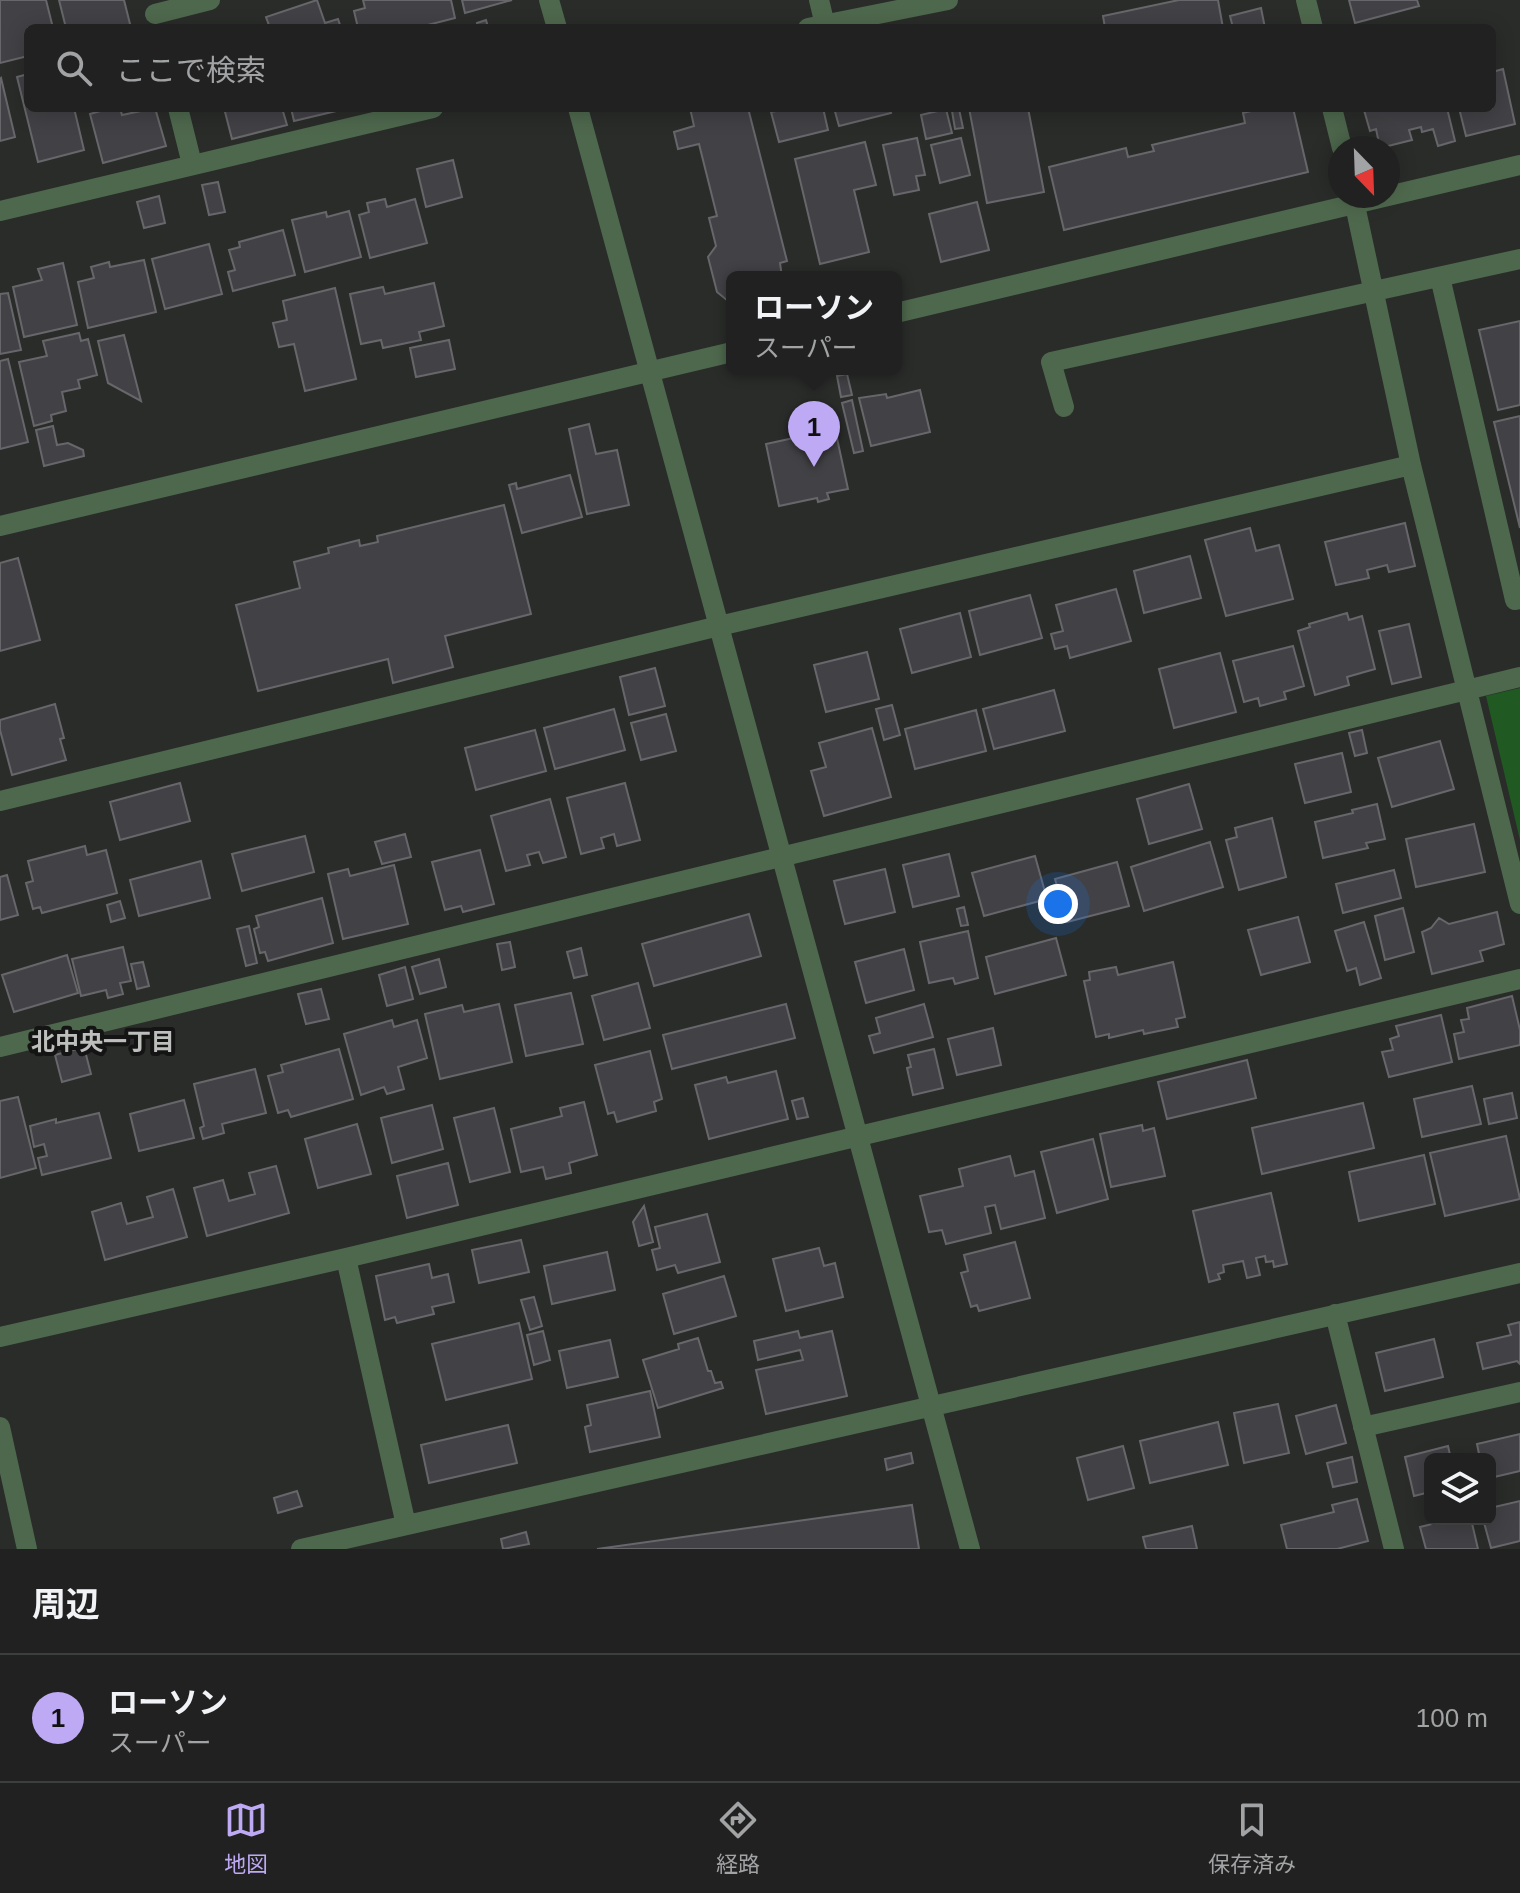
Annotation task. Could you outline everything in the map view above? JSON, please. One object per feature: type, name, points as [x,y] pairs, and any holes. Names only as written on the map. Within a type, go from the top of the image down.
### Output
[{"type":"street","points":[[155,14],[210,0]]},
{"type":"street","points":[[549,0],[556,24]]},
{"type":"street","points":[[817,24],[819,0]]},
{"type":"street","points":[[827,24],[948,0]]},
{"type":"street","points":[[1306,0],[1312,24]]},
{"type":"street","points":[[179,112],[192,164]]},
{"type":"street","points":[[0,211],[416,112]]},
{"type":"street","points":[[579,112],[970,1549]]},
{"type":"street","points":[[1333,112],[1339,136]]},
{"type":"street","points":[[1400,193],[1520,165]]},
{"type":"street","points":[[902,312],[1328,206]]},
{"type":"street","points":[[1356,208],[1411,465],[1520,904]]},
{"type":"street","points":[[1064,407],[1051,362],[1520,259]]},
{"type":"street","points":[[1440,277],[1515,600],[1520,599]]},
{"type":"street","points":[[0,526],[726,353]]},
{"type":"street","points":[[0,801],[719,626],[1411,465]]},
{"type":"street","points":[[0,1047],[1520,677]]},
{"type":"street","points":[[0,1337],[346,1258],[1520,979]]},
{"type":"street","points":[[346,1258],[406,1525]]},
{"type":"street","points":[[301,1549],[1520,1273]]},
{"type":"street","points":[[1335,1314],[1394,1549]]},
{"type":"street","points":[[1363,1427],[1520,1392]]},
{"type":"street","points":[[0,1427],[27,1549]]},
{"type":"green space","points":[[1520,688],[1520,840],[1486,696]]},
{"type":"building","points":[[0,0],[46,0],[52,24],[24,24],[24,57],[0,63]]},
{"type":"building","points":[[59,0],[124,0],[130,24],[65,24]]},
{"type":"building","points":[[317,0],[325,23],[338,19],[340,24],[269,24],[266,17]]},
{"type":"building","points":[[363,0],[451,0],[455,18],[432,24],[357,24],[354,11],[365,8]]},
{"type":"building","points":[[462,0],[512,0],[465,13]]},
{"type":"building","points":[[1179,0],[1218,0],[1222,24],[1104,24],[1103,16]]},
{"type":"building","points":[[1349,0],[1417,0],[1419,6],[1355,23]]},
{"type":"building","points":[[1261,8],[1264,24],[1232,24],[1230,16]]},
{"type":"building","points":[[1503,69],[1515,124],[1466,136],[1460,112],[1496,112],[1496,71]]},
{"type":"building","points":[[24,75],[24,105],[17,77]]},
{"type":"building","points":[[0,79],[15,137],[0,141]]},
{"type":"building","points":[[26,112],[75,112],[84,150],[38,162]]},
{"type":"building","points":[[156,112],[166,146],[103,163],[90,114]]},
{"type":"building","points":[[225,112],[283,112],[287,125],[232,139]]},
{"type":"building","points":[[292,112],[332,112],[294,121]]},
{"type":"building","points":[[691,112],[749,112],[787,261],[780,263],[781,271],[726,271],[726,299],[717,292],[708,257],[716,246],[709,218],[717,216],[699,144],[678,149],[674,132],[694,126]]},
{"type":"building","points":[[771,112],[824,112],[828,130],[779,142]]},
{"type":"building","points":[[835,112],[891,112],[891,113],[839,126]]},
{"type":"building","points":[[947,112],[952,133],[926,139],[921,115]]},
{"type":"building","points":[[952,112],[960,112],[963,128],[955,129]]},
{"type":"building","points":[[970,112],[1029,112],[1044,192],[987,203]]},
{"type":"building","points":[[1294,112],[1308,172],[1064,230],[1049,167],[1126,148],[1128,157],[1154,151],[1152,145],[1245,123],[1243,113]]},
{"type":"building","points":[[1365,112],[1448,112],[1455,141],[1438,146],[1433,129],[1422,132],[1421,127],[1409,130],[1412,140],[1400,143],[1400,136],[1377,136],[1376,129],[1370,131]]},
{"type":"building","points":[[917,138],[925,175],[916,176],[919,190],[894,195],[883,145]]},
{"type":"building","points":[[961,138],[970,175],[940,183],[931,145]]},
{"type":"building","points":[[865,142],[876,185],[854,190],[869,252],[820,264],[795,159]]},
{"type":"building","points":[[453,160],[462,197],[426,207],[417,169]]},
{"type":"building","points":[[218,182],[225,212],[209,215],[202,185]]},
{"type":"building","points":[[159,196],[165,223],[144,228],[137,202]]},
{"type":"building","points":[[385,199],[387,207],[415,199],[427,243],[370,258],[359,215],[369,212],[367,203]]},
{"type":"building","points":[[977,202],[989,250],[941,262],[929,214]]},
{"type":"building","points":[[349,211],[361,257],[305,272],[292,220],[326,212],[327,217]]},
{"type":"building","points":[[283,230],[295,275],[233,291],[228,272],[235,270],[229,250],[240,247],[239,242]]},
{"type":"building","points":[[209,244],[222,294],[165,309],[152,259]]},
{"type":"building","points":[[144,260],[156,312],[88,328],[78,282],[94,278],[91,267],[109,262],[110,267]]},
{"type":"building","points":[[63,263],[77,325],[24,337],[13,287],[42,280],[38,269]]},
{"type":"building","points":[[434,283],[444,326],[419,332],[421,340],[383,348],[381,340],[361,344],[350,294],[383,287],[385,294]]},
{"type":"building","points":[[335,288],[356,379],[305,391],[294,344],[279,347],[273,323],[287,320],[283,301]]},
{"type":"building","points":[[8,293],[21,350],[0,354],[0,294]]},
{"type":"building","points":[[1520,321],[1520,405],[1498,410],[1479,330]]},
{"type":"building","points":[[79,333],[81,341],[88,339],[97,375],[78,380],[80,388],[62,392],[66,411],[51,415],[52,421],[34,426],[19,362],[47,356],[43,341]]},
{"type":"building","points":[[124,335],[141,401],[108,383],[98,341]]},
{"type":"building","points":[[449,340],[455,369],[416,377],[410,348]]},
{"type":"building","points":[[8,359],[28,442],[0,449],[0,361]]},
{"type":"building","points":[[847,375],[852,395],[841,397],[837,376]]},
{"type":"building","points":[[920,390],[930,432],[871,446],[859,398],[886,394],[887,398]]},
{"type":"building","points":[[852,400],[863,451],[854,453],[842,403]]},
{"type":"building","points":[[1520,416],[1520,528],[1494,422]]},
{"type":"building","points":[[589,424],[596,454],[617,450],[629,505],[587,514],[569,429]]},
{"type":"building","points":[[53,426],[57,445],[68,443],[83,450],[84,456],[44,466],[36,430]]},
{"type":"building","points":[[835,429],[848,489],[827,493],[829,499],[818,502],[817,498],[779,506],[766,444]]},
{"type":"building","points":[[570,475],[582,517],[522,533],[509,485],[516,483],[517,489]]},
{"type":"building","points":[[504,505],[531,614],[445,636],[453,667],[393,683],[388,659],[258,691],[236,605],[300,588],[294,562],[329,553],[328,548],[359,540],[360,546],[378,542],[377,536]]},
{"type":"building","points":[[1405,523],[1415,566],[1389,572],[1387,565],[1367,570],[1369,578],[1336,585],[1325,542]]},
{"type":"building","points":[[1250,528],[1256,551],[1279,545],[1293,599],[1226,616],[1205,540]]},
{"type":"building","points":[[1190,556],[1201,598],[1144,613],[1134,571]]},
{"type":"building","points":[[18,558],[40,640],[0,651],[0,563]]},
{"type":"building","points":[[1116,589],[1131,641],[1070,658],[1067,646],[1055,649],[1051,634],[1063,631],[1056,605]]},
{"type":"building","points":[[1030,595],[1042,638],[980,655],[969,611]]},
{"type":"building","points":[[960,613],[971,657],[912,673],[900,629]]},
{"type":"building","points":[[1347,613],[1349,620],[1362,616],[1375,669],[1347,677],[1349,685],[1315,695],[1298,631],[1310,627],[1309,624]]},
{"type":"building","points":[[1409,624],[1421,677],[1392,684],[1379,631]]},
{"type":"building","points":[[1293,646],[1304,686],[1284,692],[1286,699],[1260,706],[1258,698],[1244,702],[1233,661]]},
{"type":"building","points":[[867,652],[879,699],[826,712],[814,665]]},
{"type":"building","points":[[1220,653],[1236,712],[1174,728],[1159,669]]},
{"type":"building","points":[[655,668],[665,706],[629,715],[620,677]]},
{"type":"building","points":[[1054,690],[1065,731],[994,749],[983,709]]},
{"type":"building","points":[[55,704],[66,760],[12,775],[0,720]]},
{"type":"building","points":[[892,705],[900,735],[884,740],[876,709]]},
{"type":"building","points":[[614,709],[625,750],[555,769],[544,728]]},
{"type":"building","points":[[976,710],[986,751],[915,769],[905,729]]},
{"type":"building","points":[[666,714],[676,751],[641,760],[631,723]]},
{"type":"building","points":[[872,728],[891,797],[824,816],[811,771],[826,767],[819,743]]},
{"type":"building","points":[[535,730],[546,771],[476,790],[465,748]]},
{"type":"building","points":[[1362,730],[1367,753],[1355,756],[1349,733]]},
{"type":"building","points":[[1440,741],[1454,789],[1392,807],[1378,758]]},
{"type":"building","points":[[1342,753],[1351,792],[1305,803],[1295,764]]},
{"type":"building","points":[[180,783],[190,821],[120,840],[110,802]]},
{"type":"building","points":[[625,783],[640,840],[617,846],[614,834],[601,838],[604,848],[581,854],[567,798]]},
{"type":"building","points":[[1189,784],[1202,829],[1149,844],[1137,799]]},
{"type":"building","points":[[550,799],[566,857],[543,863],[539,852],[527,855],[530,865],[506,871],[491,816]]},
{"type":"building","points":[[1377,804],[1385,839],[1366,843],[1368,848],[1323,858],[1315,822]]},
{"type":"building","points":[[1272,818],[1286,877],[1239,890],[1226,840],[1237,837],[1235,828]]},
{"type":"building","points":[[1474,824],[1485,872],[1416,887],[1406,839]]},
{"type":"building","points":[[405,834],[411,857],[382,864],[375,842]]},
{"type":"building","points":[[305,836],[314,872],[242,891],[232,854]]},
{"type":"building","points":[[1210,842],[1223,887],[1144,911],[1131,867]]},
{"type":"building","points":[[85,846],[87,855],[106,850],[117,893],[42,913],[40,907],[33,909],[26,883],[33,881],[28,861]]},
{"type":"building","points":[[480,850],[494,904],[463,912],[461,906],[445,910],[432,862]]},
{"type":"building","points":[[949,854],[959,896],[913,907],[903,865]]},
{"type":"building","points":[[1035,856],[1047,899],[984,916],[972,873]]},
{"type":"building","points":[[201,861],[210,898],[139,916],[130,880]]},
{"type":"building","points":[[1117,862],[1129,906],[1067,922],[1055,879]]},
{"type":"building","points":[[394,865],[408,924],[343,939],[328,874],[348,869],[350,876]]},
{"type":"building","points":[[885,869],[895,912],[845,924],[834,881]]},
{"type":"building","points":[[1394,870],[1401,898],[1343,913],[1336,884]]},
{"type":"building","points":[[7,875],[18,915],[0,920],[0,877]]},
{"type":"building","points":[[322,898],[333,943],[268,961],[265,952],[260,953],[254,929],[259,927],[256,916]]},
{"type":"building","points":[[120,901],[125,918],[111,922],[107,905]]},
{"type":"building","points":[[964,907],[968,925],[961,926],[957,909]]},
{"type":"building","points":[[1403,908],[1414,952],[1385,960],[1375,916]]},
{"type":"building","points":[[1497,912],[1504,944],[1480,951],[1483,961],[1432,974],[1422,932],[1431,928],[1439,918],[1449,924]]},
{"type":"building","points":[[749,914],[761,956],[654,986],[642,944]]},
{"type":"building","points":[[1298,917],[1310,962],[1261,975],[1248,930]]},
{"type":"building","points":[[1364,922],[1381,978],[1360,985],[1356,968],[1347,971],[1335,931]]},
{"type":"building","points":[[249,926],[257,963],[246,966],[237,929]]},
{"type":"building","points":[[968,931],[978,978],[955,984],[953,978],[929,983],[920,942]]},
{"type":"building","points":[[1056,938],[1066,975],[995,994],[986,957]]},
{"type":"building","points":[[510,942],[515,967],[502,970],[497,944]]},
{"type":"building","points":[[123,947],[131,981],[120,983],[123,994],[108,998],[106,990],[81,996],[72,959]]},
{"type":"building","points":[[581,948],[587,975],[574,978],[567,952]]},
{"type":"building","points":[[904,949],[914,990],[866,1003],[855,962]]},
{"type":"building","points":[[67,955],[78,993],[14,1012],[2,975]]},
{"type":"building","points":[[439,959],[446,987],[420,994],[412,967]]},
{"type":"building","points":[[143,962],[149,986],[137,989],[131,964]]},
{"type":"building","points":[[1173,962],[1185,1017],[1176,1019],[1178,1027],[1144,1034],[1143,1030],[1109,1038],[1109,1034],[1096,1037],[1084,981],[1090,980],[1089,972],[1116,967],[1118,975]]},
{"type":"building","points":[[405,967],[413,999],[387,1006],[379,975]]},
{"type":"building","points":[[638,983],[650,1028],[604,1040],[592,996]]},
{"type":"building","points":[[321,989],[329,1019],[306,1024],[298,994]]},
{"type":"building","points":[[571,993],[583,1044],[526,1056],[515,1005]]},
{"type":"building","points":[[1512,996],[1520,1030],[1520,1045],[1459,1059],[1454,1034],[1464,1032],[1461,1020],[1469,1019],[1467,1008]]},
{"type":"building","points":[[499,1004],[512,1062],[440,1079],[425,1014],[462,1005],[464,1012]]},
{"type":"building","points":[[786,1004],[795,1038],[672,1069],[663,1035]]},
{"type":"building","points":[[924,1004],[933,1037],[874,1053],[869,1036],[880,1033],[876,1018]]},
{"type":"building","points":[[1441,1015],[1452,1062],[1389,1077],[1382,1052],[1393,1050],[1390,1039],[1399,1036],[1396,1026]]},
{"type":"building","points":[[392,1020],[394,1027],[417,1020],[427,1058],[398,1067],[404,1089],[387,1094],[384,1087],[361,1095],[344,1034]]},
{"type":"building","points":[[993,1028],[1001,1065],[957,1075],[948,1039]]},
{"type":"building","points":[[84,1047],[91,1074],[62,1082],[55,1055]]},
{"type":"building","points":[[339,1049],[353,1099],[291,1117],[288,1110],[278,1113],[268,1076],[283,1072],[281,1065]]},
{"type":"building","points":[[934,1049],[943,1088],[913,1095],[907,1068],[911,1067],[908,1055]]},
{"type":"building","points":[[650,1051],[662,1099],[654,1102],[656,1111],[617,1122],[614,1112],[608,1114],[595,1065]]},
{"type":"building","points":[[1247,1060],[1256,1098],[1167,1119],[1158,1082]]},
{"type":"building","points":[[255,1069],[266,1113],[222,1124],[224,1133],[203,1139],[200,1128],[204,1126],[194,1084]]},
{"type":"building","points":[[776,1071],[788,1119],[709,1139],[695,1085],[726,1077],[728,1083]]},
{"type":"building","points":[[1472,1086],[1481,1124],[1422,1137],[1414,1099]]},
{"type":"building","points":[[1512,1093],[1517,1118],[1489,1124],[1484,1099]]},
{"type":"building","points":[[18,1097],[36,1168],[0,1178],[0,1101]]},
{"type":"building","points":[[803,1098],[808,1117],[797,1119],[792,1101]]},
{"type":"building","points":[[184,1100],[194,1138],[139,1151],[130,1114]]},
{"type":"building","points":[[584,1102],[597,1155],[569,1163],[571,1173],[546,1179],[543,1167],[521,1172],[511,1129],[562,1116],[560,1108]]},
{"type":"building","points":[[1363,1103],[1374,1148],[1262,1174],[1252,1128]]},
{"type":"building","points":[[432,1105],[443,1149],[392,1163],[381,1118]]},
{"type":"building","points":[[494,1108],[510,1172],[470,1182],[454,1118]]},
{"type":"building","points":[[99,1113],[111,1158],[42,1175],[38,1158],[47,1156],[44,1144],[34,1147],[30,1126]]},
{"type":"building","points":[[357,1124],[371,1174],[318,1188],[305,1139]]},
{"type":"building","points":[[1142,1125],[1143,1131],[1154,1128],[1165,1176],[1111,1187],[1100,1134]]},
{"type":"building","points":[[1506,1136],[1520,1199],[1445,1216],[1430,1153]]},
{"type":"building","points":[[1093,1139],[1108,1199],[1057,1213],[1041,1152]]},
{"type":"building","points":[[1424,1155],[1435,1204],[1359,1221],[1349,1172]]},
{"type":"building","points":[[1010,1156],[1015,1176],[1034,1171],[1045,1218],[1001,1229],[995,1205],[985,1207],[991,1233],[946,1244],[942,1230],[929,1232],[920,1196],[963,1186],[959,1169]]},
{"type":"building","points":[[448,1163],[458,1205],[407,1218],[397,1176]]},
{"type":"building","points":[[276,1166],[289,1213],[207,1236],[194,1188],[223,1180],[229,1201],[255,1194],[249,1173]]},
{"type":"building","points":[[173,1189],[187,1237],[105,1260],[92,1212],[121,1203],[127,1224],[153,1217],[147,1197]]},
{"type":"building","points":[[1271,1193],[1287,1264],[1274,1267],[1273,1261],[1266,1262],[1265,1256],[1256,1258],[1260,1275],[1247,1278],[1243,1261],[1223,1265],[1224,1272],[1218,1274],[1220,1279],[1209,1282],[1193,1211]]},
{"type":"building","points":[[644,1206],[653,1242],[639,1246],[633,1222]]},
{"type":"building","points":[[707,1214],[720,1262],[678,1273],[675,1265],[657,1270],[652,1250],[660,1248],[655,1227]]},
{"type":"building","points":[[521,1240],[529,1272],[479,1283],[472,1250]]},
{"type":"building","points":[[1015,1242],[1030,1298],[979,1311],[977,1305],[971,1307],[961,1273],[968,1271],[964,1255]]},
{"type":"building","points":[[819,1248],[824,1266],[835,1263],[843,1297],[786,1311],[773,1259]]},
{"type":"building","points":[[607,1252],[615,1290],[552,1304],[544,1266]]},
{"type":"building","points":[[429,1264],[432,1278],[448,1274],[454,1302],[432,1307],[434,1314],[397,1323],[395,1317],[385,1320],[376,1276]]},
{"type":"building","points":[[724,1276],[736,1316],[674,1334],[663,1294]]},
{"type":"building","points":[[534,1297],[542,1326],[530,1330],[521,1300]]},
{"type":"building","points":[[1520,1322],[1520,1364],[1517,1361],[1483,1369],[1477,1343],[1511,1335],[1508,1325]]},
{"type":"building","points":[[519,1323],[532,1379],[446,1400],[432,1344]]},
{"type":"building","points":[[543,1331],[550,1360],[534,1365],[527,1335]]},
{"type":"building","points":[[798,1331],[800,1338],[832,1331],[847,1396],[766,1414],[756,1370],[803,1360],[800,1350],[758,1360],[754,1341]]},
{"type":"building","points":[[698,1338],[708,1371],[711,1371],[715,1383],[721,1382],[723,1388],[658,1408],[643,1360],[679,1349],[678,1344]]},
{"type":"building","points":[[1434,1339],[1443,1377],[1385,1391],[1376,1353]]},
{"type":"building","points":[[610,1340],[618,1377],[567,1388],[559,1351]]},
{"type":"building","points":[[650,1391],[660,1437],[590,1452],[585,1427],[591,1425],[587,1405]]},
{"type":"building","points":[[1278,1404],[1289,1453],[1244,1463],[1234,1413]]},
{"type":"building","points":[[1336,1405],[1346,1443],[1306,1454],[1296,1416]]},
{"type":"building","points":[[1218,1422],[1228,1465],[1150,1483],[1140,1441]]},
{"type":"building","points":[[508,1425],[517,1463],[429,1483],[421,1445]]},
{"type":"building","points":[[1520,1434],[1520,1471],[1496,1477],[1496,1453],[1479,1453],[1477,1444]]},
{"type":"building","points":[[1123,1446],[1134,1488],[1088,1500],[1077,1458]]},
{"type":"building","points":[[1448,1446],[1450,1453],[1424,1453],[1424,1494],[1414,1496],[1405,1457]]},
{"type":"building","points":[[911,1453],[913,1463],[887,1470],[885,1459]]},
{"type":"building","points":[[1352,1457],[1357,1482],[1333,1487],[1327,1463]]},
{"type":"building","points":[[297,1491],[302,1506],[278,1513],[274,1498]]},
{"type":"building","points":[[1357,1499],[1368,1541],[1337,1549],[1287,1549],[1281,1525],[1334,1512],[1332,1505]]},
{"type":"building","points":[[1520,1501],[1520,1541],[1491,1548],[1485,1525],[1496,1525],[1496,1507]]},
{"type":"building","points":[[912,1505],[919,1549],[597,1549]]},
{"type":"building","points":[[1472,1525],[1478,1549],[1426,1549],[1420,1527]]},
{"type":"building","points":[[1192,1526],[1197,1549],[1146,1549],[1143,1537]]},
{"type":"building","points":[[526,1532],[529,1544],[503,1549],[501,1539]]},
{"type":"place","name":"ローソン","points":[[814,467]]},
{"type":"district","name":"北中央一丁目","points":[[103,1041]]}]
